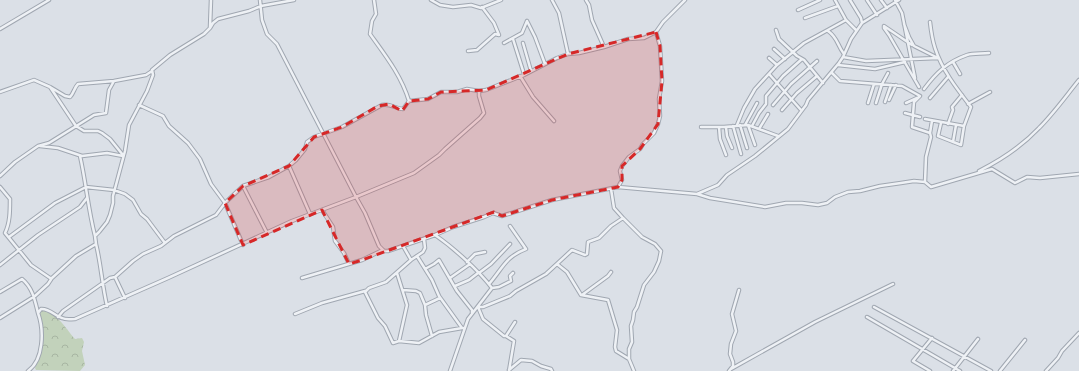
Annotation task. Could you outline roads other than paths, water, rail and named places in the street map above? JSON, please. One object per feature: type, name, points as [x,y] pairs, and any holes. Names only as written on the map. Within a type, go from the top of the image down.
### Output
[{"type":"street","points":[[0,30],[49,0]]},
{"type":"street","points":[[210,28],[211,0]]},
{"type":"street","points":[[260,0],[262,20],[266,34],[276,44],[365,213],[379,246],[383,250]]},
{"type":"street","points":[[0,92],[34,80],[65,96],[70,97],[74,88],[78,84],[114,81],[133,76],[146,75],[170,55],[204,34],[218,19],[249,11],[261,6],[294,0]]},
{"type":"street","points":[[374,0],[376,14],[372,21],[370,34],[394,67],[406,90],[409,101]]},
{"type":"street","points":[[431,0],[440,5],[453,7],[471,5],[482,7],[501,0]]},
{"type":"street","points":[[552,0],[559,13],[568,54]]},
{"type":"street","points":[[586,0],[589,4],[592,20],[604,47]]},
{"type":"street","points":[[58,317],[63,311],[102,283],[110,278],[115,278],[133,261],[165,243],[174,236],[216,215],[243,186],[269,177],[289,166],[305,149],[307,142],[314,137],[342,127],[382,105],[389,104],[398,109],[403,109],[409,101],[428,99],[441,92],[457,92],[467,89],[479,91],[486,90],[524,75],[568,54],[604,47],[628,39],[644,38],[656,32],[663,22],[685,0]]},
{"type":"street","points":[[798,10],[820,0]]},
{"type":"street","points":[[835,0],[846,20],[856,30]]},
{"type":"street","points":[[850,0],[861,18],[862,23]]},
{"type":"street","points":[[867,0],[877,15]]},
{"type":"street","points":[[881,0],[887,8]]},
{"type":"street","points":[[697,194],[718,185],[727,175],[755,156],[788,129],[808,100],[838,65],[844,56],[856,30],[862,23],[899,0]]},
{"type":"street","points":[[896,1],[902,13],[915,81]]},
{"type":"street","points":[[805,18],[838,6]]},
{"type":"street","points":[[468,51],[477,50],[495,34],[499,35],[494,23],[482,7]]},
{"type":"street","points":[[748,148],[739,125],[741,114],[755,89],[777,66],[804,43],[846,20]]},
{"type":"street","points":[[504,44],[522,33],[527,22],[535,37],[545,64]]},
{"type":"street","points":[[930,22],[932,39],[938,58],[948,77],[971,107],[964,126],[962,145],[938,136],[941,123]]},
{"type":"street","points":[[904,24],[908,37],[914,46]]},
{"type":"street","points":[[919,87],[884,26],[907,42],[938,58]]},
{"type":"street","points":[[776,30],[779,39],[802,59],[823,83]]},
{"type":"street","points":[[828,30],[834,35],[844,56],[866,61],[903,61]]},
{"type":"street","points":[[618,187],[622,180],[620,171],[625,162],[633,153],[640,150],[643,144],[654,133],[660,116],[659,99],[662,81],[660,46],[656,32]]},
{"type":"street","points":[[513,39],[524,75]]},
{"type":"street","points":[[523,43],[532,71]]},
{"type":"street","points":[[774,49],[785,59]]},
{"type":"street","points":[[924,89],[934,75],[943,67],[968,55],[989,53]]},
{"type":"street","points":[[769,58],[777,66]]},
{"type":"street","points":[[838,65],[875,68],[903,61],[938,58]]},
{"type":"street","points":[[752,126],[766,104],[766,96],[776,83],[802,59]]},
{"type":"street","points":[[773,105],[784,91],[817,61]]},
{"type":"street","points":[[953,62],[960,74]]},
{"type":"street","points":[[95,236],[107,222],[112,207],[114,190],[124,156],[129,125],[147,91],[153,75],[152,70]]},
{"type":"street","points":[[832,73],[840,81],[902,86],[920,96],[918,98]]},
{"type":"street","points":[[876,103],[882,84],[888,73]]},
{"type":"street","points":[[769,74],[801,110]]},
{"type":"street","points":[[520,76],[533,97],[554,121]]},
{"type":"street","points":[[782,110],[797,93],[816,76]]},
{"type":"street","points":[[930,98],[948,77]]},
{"type":"street","points":[[973,174],[997,162],[1025,141],[1039,128],[1079,80]]},
{"type":"street","points":[[0,176],[15,162],[38,146],[49,143],[94,115],[106,113],[109,90],[114,81]]},
{"type":"street","points":[[868,103],[874,84]]},
{"type":"street","points":[[885,102],[891,85]]},
{"type":"street","points":[[889,100],[896,85]]},
{"type":"street","points":[[50,87],[76,126],[84,131],[98,131],[102,133],[124,156]]},
{"type":"street","points":[[38,313],[44,308],[58,317],[68,320],[75,319],[125,298],[310,214],[414,173],[439,155],[484,113],[479,91]]},
{"type":"street","points":[[968,104],[990,92]]},
{"type":"street","points":[[948,124],[953,110],[952,107],[962,95]]},
{"type":"street","points":[[906,103],[918,98]]},
{"type":"street","points":[[918,98],[914,102],[912,127],[930,133]]},
{"type":"street","points":[[746,125],[757,103]]},
{"type":"street","points":[[139,106],[163,116],[169,126],[188,143],[200,158],[212,184],[225,204],[243,245]]},
{"type":"street","points":[[905,113],[920,117]]},
{"type":"street","points":[[759,129],[768,114]]},
{"type":"street","points":[[925,119],[964,126]]},
{"type":"street","points":[[925,182],[926,157],[932,120]]},
{"type":"street","points":[[746,125],[755,145]]},
{"type":"street","points":[[701,127],[746,125],[779,136]]},
{"type":"street","points":[[953,142],[956,125]]},
{"type":"street","points":[[733,126],[741,154]]},
{"type":"street","points":[[719,127],[720,139],[726,155]]},
{"type":"street","points":[[726,127],[727,136],[732,148]]},
{"type":"street","points":[[38,146],[58,148],[80,155],[107,153],[124,156]]},
{"type":"street","points":[[80,155],[107,306]]},
{"type":"street","points":[[289,166],[310,214]]},
{"type":"street","points":[[302,278],[370,257],[383,250],[388,251],[424,239],[453,227],[484,218],[493,213],[502,216],[552,200],[618,187],[697,194],[710,198],[766,207],[786,203],[818,205],[827,203],[835,196],[848,192],[914,181],[925,182],[931,187],[992,169],[1016,183],[1027,177],[1040,178],[1079,174]]},
{"type":"street","points":[[243,186],[267,233]]},
{"type":"street","points":[[9,237],[55,203],[86,187],[114,190],[125,194],[133,200],[141,214],[165,243]]},
{"type":"street","points":[[0,188],[10,199],[10,216],[5,233],[31,265],[52,278]]},
{"type":"street","points":[[612,189],[614,208],[642,237],[655,244],[661,251],[654,272],[644,285],[634,312],[631,326],[632,342],[629,350],[634,371]]},
{"type":"street","points":[[0,265],[38,235],[80,207],[87,198]]},
{"type":"street","points":[[322,210],[333,227],[335,241],[344,253],[348,264]]},
{"type":"street","points":[[478,307],[483,307],[507,298],[516,291],[546,274],[572,250],[585,255],[587,254],[588,242],[599,238],[611,226],[623,218]]},
{"type":"street","points":[[489,284],[512,255],[526,249],[510,226]]},
{"type":"street","points":[[435,235],[446,242],[470,264],[492,288]]},
{"type":"street","points":[[295,314],[322,303],[365,291],[376,284],[386,282],[424,250],[424,239]]},
{"type":"street","points":[[0,318],[35,296],[76,256],[96,244]]},
{"type":"street","points":[[455,286],[469,280],[491,264],[510,244]]},
{"type":"street","points":[[403,246],[411,260]]},
{"type":"street","points":[[467,262],[475,254],[485,252]]},
{"type":"street","points":[[417,256],[432,280],[440,298],[463,328]]},
{"type":"street","points":[[425,269],[439,260],[460,295],[472,310],[472,314]]},
{"type":"street","points":[[450,278],[470,264]]},
{"type":"street","points":[[557,264],[567,272],[582,296],[608,300],[617,330],[616,351],[630,358]]},
{"type":"street","points":[[582,296],[611,272]]},
{"type":"street","points":[[397,273],[407,305],[406,316],[399,341]]},
{"type":"street","points":[[450,371],[460,344],[463,328],[468,319],[492,288],[511,281],[510,276],[513,273]]},
{"type":"street","points":[[115,278],[125,298]]},
{"type":"street","points":[[0,292],[22,279],[35,296],[41,324],[41,347],[39,358],[30,371]]},
{"type":"street","points":[[730,370],[815,322],[893,284]]},
{"type":"street","points":[[403,290],[416,291],[420,293],[425,305],[426,315],[432,336]]},
{"type":"street","points":[[730,370],[734,362],[730,354],[731,344],[736,331],[732,314],[739,290]]},
{"type":"street","points":[[365,291],[378,318],[385,326],[393,343],[399,341],[419,343],[439,332],[463,328]]},
{"type":"street","points":[[425,305],[440,298]]},
{"type":"street","points":[[478,307],[483,319],[500,333],[514,341],[509,370]]},
{"type":"street","points":[[874,307],[991,371]]},
{"type":"street","points":[[867,317],[922,349],[954,370],[960,371]]},
{"type":"street","points":[[506,336],[515,322]]},
{"type":"street","points":[[1046,371],[1079,333]]},
{"type":"street","points":[[930,371],[913,362],[932,338]]},
{"type":"street","points":[[954,370],[978,339]]},
{"type":"street","points":[[1000,371],[1025,340]]},
{"type":"street","points":[[509,370],[521,360],[532,361],[551,369],[552,371]]}]
